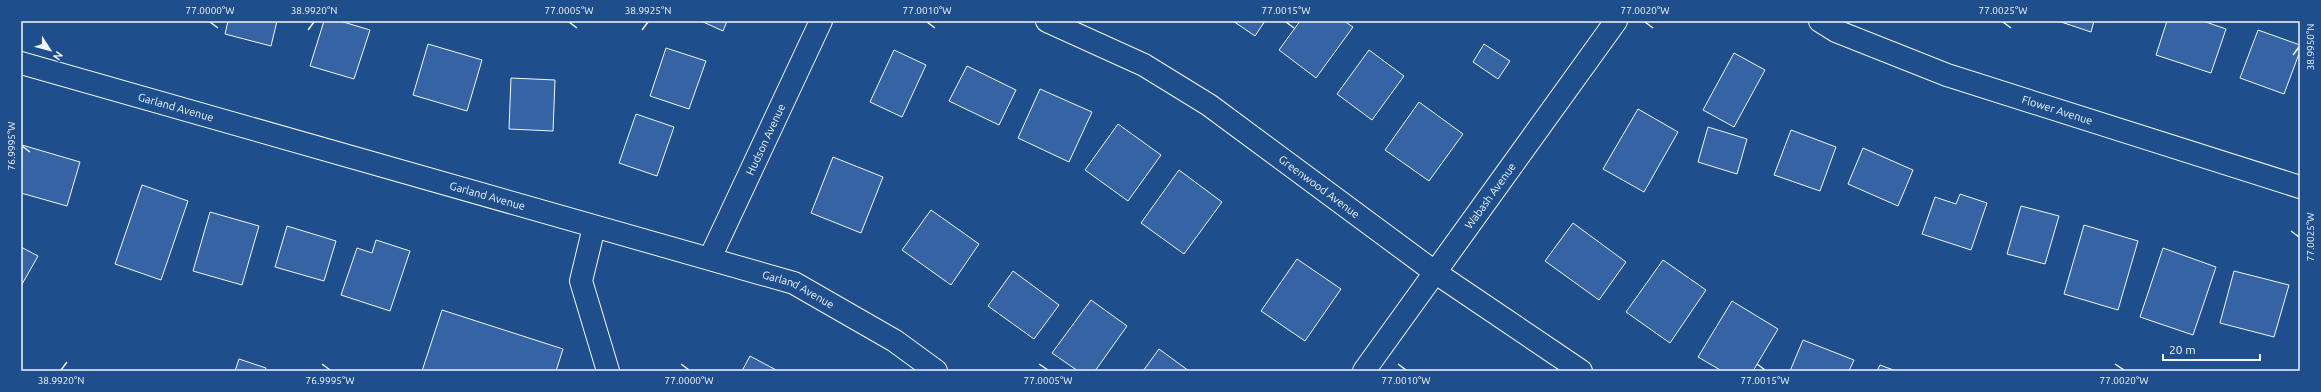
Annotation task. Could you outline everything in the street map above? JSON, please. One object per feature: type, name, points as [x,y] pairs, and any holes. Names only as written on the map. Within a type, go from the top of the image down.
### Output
[{"type":"street","name":"Hudson Avenue","points":[[710,258],[821,21]]},
{"type":"street","name":"Greenwood Avenue","points":[[1047,21],[1144,65],[1209,104],[1436,273],[1581,371]]},
{"type":"street","name":"Wabash Avenue","points":[[1364,371],[1616,21]]},
{"type":"street","name":"Flower Avenue","points":[[1820,21],[1836,31],[1947,75],[2300,187]]},
{"type":"street","name":"Garland Avenue","points":[[21,62],[594,227],[710,258],[794,284],[895,341],[936,371]]},
{"type":"street","points":[[594,227],[581,281],[608,371]]},
{"type":"building","points":[[228,21],[277,21],[271,46],[225,34]]},
{"type":"building","points":[[324,21],[340,21],[370,30],[354,79],[310,66]]},
{"type":"building","points":[[701,21],[727,21],[723,31]]},
{"type":"building","points":[[1233,21],[1265,21],[1255,36]]},
{"type":"building","points":[[1300,21],[1344,21],[1353,27],[1316,78],[1279,50]]},
{"type":"building","points":[[2058,21],[2094,21],[2091,32]]},
{"type":"building","points":[[2167,21],[2203,21],[2226,29],[2211,73],[2156,55]]},
{"type":"building","points":[[2258,30],[2300,45],[2300,51],[2284,94],[2240,78]]},
{"type":"building","points":[[428,44],[482,60],[467,111],[413,95]]},
{"type":"building","points":[[1484,44],[1510,61],[1498,79],[1473,62]]},
{"type":"building","points":[[666,48],[706,61],[689,109],[650,96]]},
{"type":"building","points":[[894,50],[926,65],[902,117],[870,102]]},
{"type":"building","points":[[1369,50],[1404,76],[1372,120],[1337,94]]},
{"type":"building","points":[[1734,53],[1765,70],[1734,127],[1703,110]]},
{"type":"building","points":[[967,66],[1016,90],[999,125],[949,101]]},
{"type":"building","points":[[511,78],[555,80],[553,131],[509,129]]},
{"type":"building","points":[[1040,89],[1092,112],[1069,162],[1018,138]]},
{"type":"building","points":[[1419,102],[1463,134],[1429,181],[1385,150]]},
{"type":"building","points":[[1638,109],[1678,132],[1644,192],[1603,169]]},
{"type":"building","points":[[636,114],[674,127],[657,176],[619,163]]},
{"type":"building","points":[[1118,124],[1161,155],[1128,201],[1085,170]]},
{"type":"building","points":[[1708,127],[1747,139],[1737,174],[1698,162]]},
{"type":"building","points":[[1791,130],[1836,147],[1820,191],[1774,175]]},
{"type":"building","points":[[22,145],[80,162],[67,206],[21,193]]},
{"type":"building","points":[[1863,148],[1913,170],[1898,206],[1848,184]]},
{"type":"building","points":[[833,157],[883,177],[861,233],[811,213]]},
{"type":"building","points":[[1179,170],[1222,202],[1184,254],[1141,223]]},
{"type":"building","points":[[142,185],[188,201],[161,280],[115,264]]},
{"type":"building","points":[[1960,194],[1987,203],[1971,250],[1922,234],[1935,197],[1956,204]]},
{"type":"building","points":[[2021,206],[2059,216],[2045,264],[2007,254]]},
{"type":"building","points":[[931,210],[979,244],[951,285],[902,250]]},
{"type":"building","points":[[210,212],[259,226],[242,285],[193,271]]},
{"type":"building","points":[[1573,223],[1626,262],[1599,300],[1545,261]]},
{"type":"building","points":[[2084,225],[2138,241],[2118,310],[2064,294]]},
{"type":"building","points":[[287,226],[336,241],[324,281],[275,267]]},
{"type":"building","points":[[376,240],[410,251],[390,311],[341,295],[357,248],[372,253]]},
{"type":"building","points":[[21,247],[38,256],[21,286]]},
{"type":"building","points":[[2163,248],[2216,267],[2193,335],[2140,317]]},
{"type":"building","points":[[1297,259],[1341,289],[1305,341],[1261,311]]},
{"type":"building","points":[[1663,260],[1706,290],[1670,343],[1626,312]]},
{"type":"building","points":[[1013,271],[1059,305],[1034,339],[988,306]]},
{"type":"building","points":[[2234,271],[2289,285],[2274,337],[2220,323]]},
{"type":"building","points":[[1091,300],[1127,326],[1095,371],[1078,371],[1052,353]]},
{"type":"building","points":[[1732,301],[1778,329],[1753,371],[1722,371],[1698,357]]},
{"type":"building","points":[[442,310],[563,349],[556,371],[422,371]]},
{"type":"building","points":[[1803,340],[1854,360],[1849,371],[1790,371]]},
{"type":"building","points":[[1159,349],[1189,371],[1143,371]]},
{"type":"building","points":[[750,356],[778,371],[742,371]]},
{"type":"building","points":[[239,359],[266,368],[265,371],[235,371]]},
{"type":"building","points":[[1880,365],[1896,371],[1877,371]]}]
